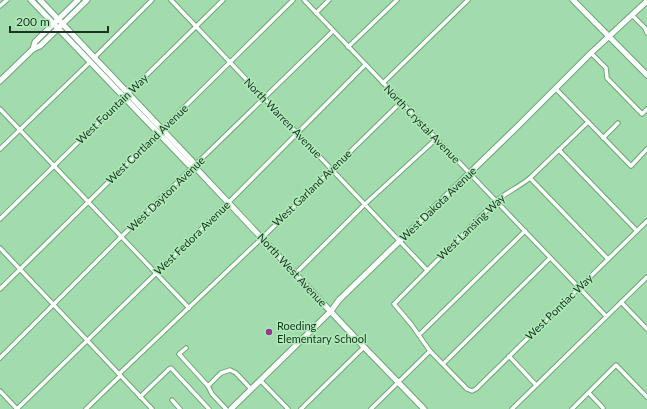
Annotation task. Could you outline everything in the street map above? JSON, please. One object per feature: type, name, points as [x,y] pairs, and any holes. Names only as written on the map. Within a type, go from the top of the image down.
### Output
[{"type":"main road","name":"North West Avenue","points":[[31,0],[58,28],[128,93],[160,131]]},
{"type":"main road","name":"North West Avenue","points":[[40,0],[61,22],[124,98],[194,162],[194,166],[228,203],[424,409]]},
{"type":"main road","points":[[0,81],[33,49],[40,46],[58,28],[78,0]]},
{"type":"main road","points":[[33,49],[35,42],[54,24],[61,22],[87,0]]},
{"type":"main road","points":[[573,0],[647,76]]},
{"type":"main road","name":"West Dakota Avenue","points":[[231,409],[330,311],[338,300],[469,174],[591,53],[647,1]]},
{"type":"street","points":[[0,6],[6,0]]},
{"type":"street","points":[[0,149],[152,0]]},
{"type":"street","name":"North Warren Avenue","points":[[171,0],[332,169],[364,206],[427,270]]},
{"type":"street","name":"West Fountain Way","points":[[0,219],[223,0]]},
{"type":"street","name":"West Cortland Avenue","points":[[0,289],[293,0]]},
{"type":"street","name":"North Crystal Avenue","points":[[304,0],[606,316]]},
{"type":"street","points":[[316,13],[329,0]]},
{"type":"street","points":[[348,47],[397,0]]},
{"type":"street","points":[[383,83],[468,0]]},
{"type":"street","points":[[632,15],[645,28],[647,33]]},
{"type":"street","name":"West Dayton Avenue","points":[[0,358],[121,237],[333,31]]},
{"type":"street","points":[[591,53],[606,68],[607,78],[642,114],[647,109]]},
{"type":"street","name":"West Fedora Avenue","points":[[17,409],[228,203],[365,65]]},
{"type":"street","points":[[556,89],[631,166],[647,149]]},
{"type":"street","name":"West Garland Avenue","points":[[86,409],[149,345],[262,238],[401,102]]},
{"type":"street","points":[[0,109],[188,308]]},
{"type":"street","name":"West Lansing Way","points":[[419,335],[394,304],[496,201],[530,178],[588,122]]},
{"type":"street","points":[[603,138],[618,123]]},
{"type":"street","points":[[296,274],[364,206],[436,139]]},
{"type":"street","points":[[559,150],[637,231]]},
{"type":"street","points":[[530,178],[608,259]]},
{"type":"street","name":"West Pontiac Way","points":[[443,364],[471,391],[476,389],[647,220]]},
{"type":"street","points":[[525,231],[419,335],[430,351],[443,364],[550,258]]},
{"type":"street","points":[[0,248],[152,409]]},
{"type":"street","points":[[512,409],[647,276]]},
{"type":"street","points":[[621,302],[647,329]]},
{"type":"street","points":[[301,409],[364,347]]},
{"type":"street","points":[[186,348],[179,354],[208,386],[212,394],[226,409]]},
{"type":"street","points":[[371,409],[430,351]]},
{"type":"street","points":[[509,356],[536,385]]},
{"type":"street","points":[[572,409],[616,364],[647,397]]},
{"type":"street","points":[[140,397],[171,368],[210,409]]},
{"type":"street","points":[[208,386],[223,372],[230,370],[236,373],[251,389]]},
{"type":"street","points":[[260,380],[288,409]]},
{"type":"street","points":[[0,391],[17,409]]},
{"type":"street","points":[[589,393],[603,408]]},
{"type":"street","points":[[172,400],[180,409]]},
{"type":"place","name":"Roeding Elementary School","points":[[269,332]]}]
